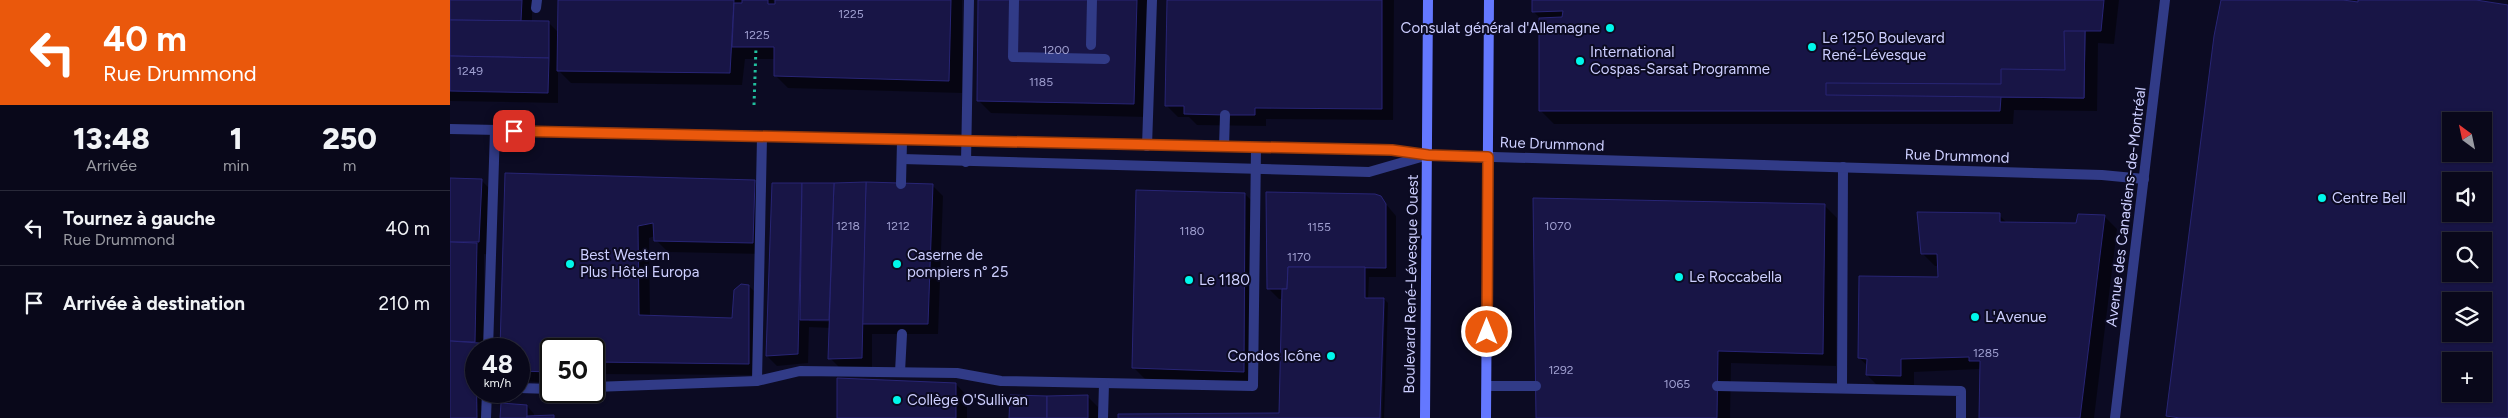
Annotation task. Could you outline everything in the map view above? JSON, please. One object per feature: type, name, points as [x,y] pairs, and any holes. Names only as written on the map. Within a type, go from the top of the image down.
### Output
[{"type":"main road","name":"Boulevard René-Lévesque Ouest","points":[[1425,418],[1428,0]]},
{"type":"main road","points":[[1486,418],[1489,0]]},
{"type":"street","points":[[966,162],[969,0]]},
{"type":"street","points":[[1014,0],[1013,57],[1105,59]]},
{"type":"street","points":[[1091,45],[1092,0]]},
{"type":"street","points":[[1147,146],[1152,0]]},
{"type":"street","name":"Avenue des Canadiens-de-Montréal","points":[[2116,418],[2166,0]]},
{"type":"street","points":[[1224,115],[1224,147]]},
{"type":"street","name":"Rue Drummond","points":[[450,129],[902,141],[1392,150],[1428,155],[2102,175],[2144,179]]},
{"type":"street","points":[[488,338],[495,130]]},
{"type":"street","points":[[757,381],[762,137]]},
{"type":"street","points":[[901,184],[902,141]]},
{"type":"street","points":[[605,387],[757,381],[800,371],[957,373],[1001,381],[1253,386],[1256,148]]},
{"type":"street","points":[[902,159],[1369,172],[1428,155]]},
{"type":"street","points":[[1842,388],[1843,167]]},
{"type":"street","points":[[900,372],[902,334]]},
{"type":"street","points":[[1103,418],[1104,384]]},
{"type":"street","points":[[1487,386],[1536,386]]},
{"type":"street","points":[[1717,386],[1961,390],[1960,418]]},
{"type":"street","points":[[486,418],[487,403]]},
{"type":"path","points":[[754,105],[756,47]]},
{"type":"building","points":[[450,0],[522,0],[521,21],[450,20]]},
{"type":"building","points":[[558,0],[734,0],[730,73],[557,71]]},
{"type":"building","points":[[742,0],[768,0],[768,4],[775,4],[775,0],[951,0],[949,81],[774,76],[774,47],[732,47],[734,3],[742,3]]},
{"type":"building","points":[[978,0],[1137,0],[1134,104],[977,101]]},
{"type":"building","points":[[1167,0],[1382,0],[1382,109],[1255,108],[1255,115],[1225,115],[1184,114],[1184,106],[1165,106]]},
{"type":"building","name":"Le 1250 Boulevard René-Lévesque","points":[[1532,0],[2104,0],[2101,31],[2085,31],[2084,98],[2001,97],[2000,111],[1539,111],[1539,18],[1562,17],[1563,11],[1532,12]]},
{"type":"building","name":"Centre Bell","points":[[2221,0],[2343,0],[2358,2],[2358,0],[2476,0],[2508,5],[2508,418],[2180,418],[2166,416],[2214,36]]},
{"type":"building","points":[[450,20],[549,21],[549,58],[450,56]]},
{"type":"building","points":[[2064,31],[2085,31],[2084,98],[1826,95],[1826,83],[2001,84],[2001,69],[2065,70]]},
{"type":"building","points":[[450,56],[549,58],[548,93],[450,91]]},
{"type":"building","name":"Best Western Plus Hôtel Europa","points":[[505,173],[755,180],[753,243],[654,241],[653,223],[638,226],[639,315],[732,318],[734,290],[741,284],[749,285],[749,364],[605,362],[605,338],[540,338],[540,372],[530,371],[530,338],[500,338]]},
{"type":"building","points":[[450,178],[482,179],[479,242],[450,242]]},
{"type":"building","name":"Caserne de pompiers n° 25","points":[[866,182],[933,184],[928,324],[862,324]]},
{"type":"building","points":[[866,182],[862,358],[828,359],[834,183]]},
{"type":"building","points":[[772,183],[802,183],[798,354],[766,356]]},
{"type":"building","points":[[802,183],[834,183],[829,320],[800,320]]},
{"type":"building","name":"Le 1180","points":[[1136,190],[1245,193],[1244,372],[1132,368]]},
{"type":"building","points":[[1266,192],[1375,194],[1381,196],[1386,204],[1386,268],[1288,267],[1287,289],[1267,289]]},
{"type":"building","name":"Le Roccabella","points":[[1533,198],[1825,204],[1823,354],[1718,351],[1717,418],[1536,418]]},
{"type":"building","name":"L'Avenue","points":[[1917,212],[2000,213],[2000,222],[2076,223],[2078,214],[2105,215],[2080,418],[1979,418],[1980,361],[1969,361],[1969,357],[1901,359],[1901,376],[1866,375],[1867,359],[1858,358],[1859,276],[1938,277],[1937,254],[1921,254]]},
{"type":"building","points":[[450,242],[477,243],[475,338],[465,338],[465,342],[450,341]]},
{"type":"building","name":"Condos Icône","points":[[1288,267],[1365,267],[1365,298],[1384,298],[1380,418],[1118,418],[1118,414],[1279,413],[1282,289],[1287,289]]},
{"type":"building","points":[[450,341],[465,342],[465,403],[477,403],[477,418],[450,418]]},
{"type":"building","name":"Collège O'Sullivan","points":[[837,378],[956,383],[956,418],[837,418]]},
{"type":"building","points":[[1010,395],[1047,396],[1047,418],[1009,418]]},
{"type":"building","points":[[1088,395],[1088,418],[1047,418],[1047,396]]},
{"type":"building","points":[[501,403],[527,405],[527,418],[500,418]]},
{"type":"building","points":[[554,415],[554,418],[527,418],[527,416]]},
{"type":"place","name":"Consulat général d'Allemagne","points":[[1610,28]]},
{"type":"place","name":"Le 1250 Boulevard René-Lévesque","points":[[1812,47]]},
{"type":"place","name":"International Cospas-Sarsat Programme","points":[[1580,61]]},
{"type":"place","name":"Centre Bell","points":[[2322,198]]},
{"type":"place","name":"Best Western Plus Hôtel Europa","points":[[570,264]]},
{"type":"place","name":"Caserne de pompiers n° 25","points":[[897,264]]},
{"type":"place","name":"Le Roccabella","points":[[1679,277]]},
{"type":"place","name":"Le 1180","points":[[1189,280]]},
{"type":"place","name":"L'Avenue","points":[[1975,317]]},
{"type":"place","name":"Condos Icône","points":[[1331,356]]},
{"type":"place","name":"Collège O'Sullivan","points":[[897,400]]},
{"type":"route","points":[[514,131],[1392,150],[1428,155],[1488,157],[1487,332]]}]
